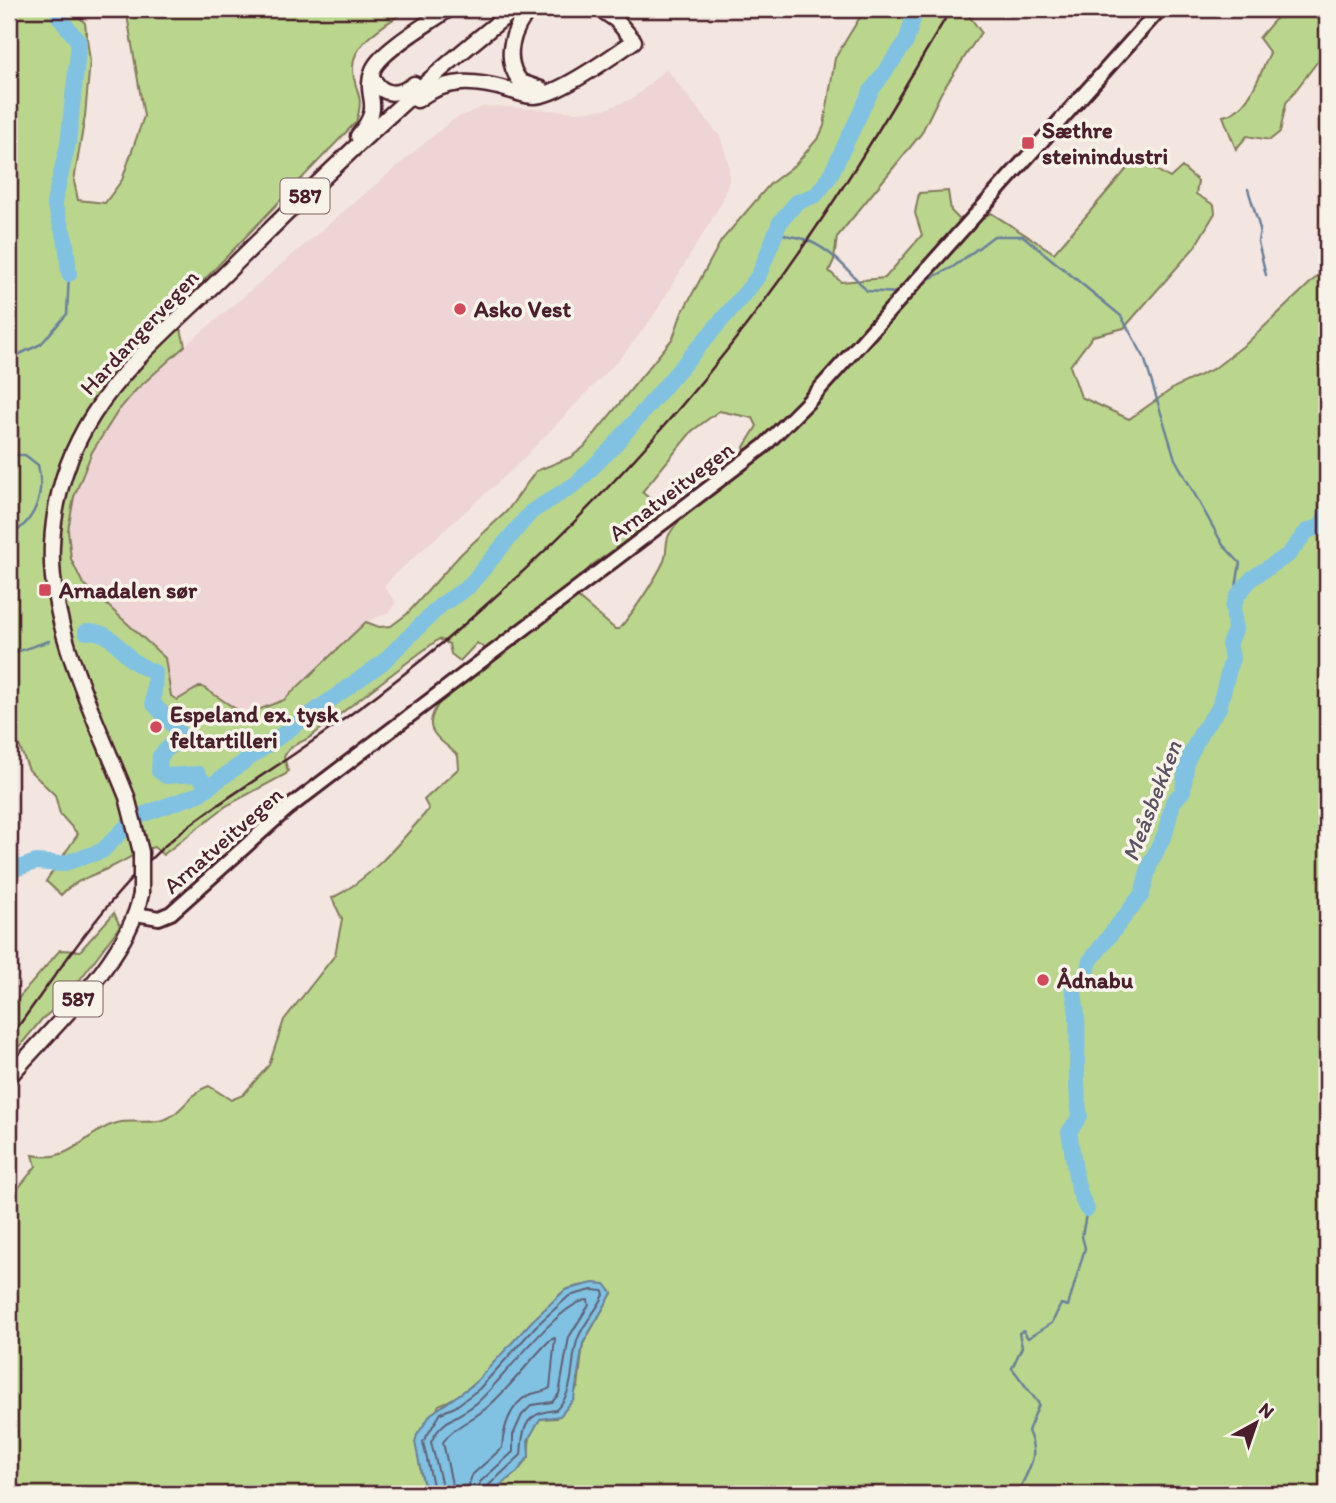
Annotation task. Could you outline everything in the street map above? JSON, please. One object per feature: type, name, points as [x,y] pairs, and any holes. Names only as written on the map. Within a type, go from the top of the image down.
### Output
[{"type":"main road","points":[[371,76],[374,67],[385,55],[449,9]]},
{"type":"main road","name":"Hardangervegen","points":[[136,914],[141,894],[140,841],[127,797],[71,651],[58,607],[52,556],[57,499],[78,441],[106,396],[155,343],[401,104],[515,9]]},
{"type":"main road","points":[[530,9],[513,38],[513,68],[526,86],[536,90],[553,89]]},
{"type":"main road","name":"587","points":[[309,191],[341,171],[407,109],[438,87],[472,82],[539,96],[601,63],[634,41],[616,20],[600,9]]},
{"type":"main road","name":"Arnatveitvegen","points":[[136,914],[159,918],[171,913],[287,809],[764,446],[807,403],[1160,9]]},
{"type":"main road","name":"587","points":[[371,76],[379,89],[400,93],[473,34],[494,25]]},
{"type":"main road","name":"587","points":[[274,226],[303,189],[366,126],[374,109],[371,76]]},
{"type":"main road","name":"587","points":[[9,1077],[106,966],[126,936],[136,914]]},
{"type":"shaded area","points":[[666,69],[721,138],[729,166],[729,180],[721,204],[652,318],[623,355],[514,468],[392,577],[384,587],[396,602],[389,612],[366,622],[288,697],[262,711],[245,715],[201,686],[177,701],[169,692],[165,658],[90,591],[82,582],[71,559],[68,530],[74,497],[92,452],[118,411],[136,390],[185,346],[452,120],[482,107],[493,106],[578,112],[606,109],[634,98]]},
{"type":"green space","points":[[9,9],[71,9],[85,23],[90,61],[85,116],[74,181],[78,200],[105,203],[122,180],[144,116],[126,9],[408,9],[365,41],[354,58],[354,76],[360,104],[356,122],[182,303],[178,316],[185,346],[136,390],[118,411],[92,452],[74,497],[68,530],[71,559],[82,582],[165,658],[171,696],[177,700],[201,686],[245,715],[284,700],[366,622],[379,627],[391,626],[407,614],[461,554],[507,511],[536,471],[571,457],[584,447],[673,338],[681,315],[721,241],[770,184],[796,164],[819,137],[824,126],[835,58],[865,9],[964,9],[981,32],[941,93],[921,134],[837,237],[834,260],[829,271],[841,282],[885,278],[922,235],[915,213],[919,193],[948,191],[951,211],[966,226],[991,213],[1054,253],[1132,163],[1142,161],[1170,178],[1182,167],[1198,181],[1196,194],[1214,205],[1215,213],[1194,248],[1124,328],[1093,336],[1070,366],[1081,397],[1129,419],[1175,387],[1215,368],[1247,343],[1327,267],[1327,1494],[489,1494],[517,1472],[529,1457],[530,1436],[540,1419],[556,1418],[578,1387],[583,1344],[612,1293],[605,1284],[591,1284],[562,1292],[469,1388],[439,1405],[421,1450],[420,1471],[430,1494],[9,1494],[9,1200],[36,1166],[33,1155],[47,1157],[69,1151],[117,1123],[166,1119],[209,1086],[231,1100],[243,1095],[269,1065],[284,1020],[335,955],[342,919],[332,898],[359,881],[385,858],[429,809],[424,800],[459,768],[458,756],[434,733],[431,724],[433,713],[450,690],[491,653],[477,643],[460,661],[451,654],[449,644],[439,639],[309,738],[290,748],[284,757],[288,771],[286,774],[226,806],[163,855],[154,847],[148,849],[78,882],[61,895],[46,881],[78,834],[60,814],[55,795],[29,770],[9,721]],"holes":[[[719,411],[753,418],[757,426],[744,447],[748,462],[730,480],[690,511],[672,530],[664,561],[655,577],[625,622],[619,629],[615,629],[576,596],[575,584],[592,565],[667,513],[642,492],[692,431]]]},
{"type":"green space","points":[[1284,9],[1327,9],[1327,61],[1321,57],[1286,103],[1280,132],[1270,140],[1247,136],[1236,149],[1223,116],[1240,108],[1252,91],[1270,53],[1259,38]]},
{"type":"green space","points":[[114,913],[120,926],[64,1001],[42,1019],[9,1059],[9,1009],[60,950],[80,951]]},
{"type":"water","points":[[593,1283],[605,1284],[612,1293],[583,1343],[574,1399],[560,1416],[540,1419],[528,1440],[529,1456],[517,1472],[489,1494],[430,1494],[423,1482],[415,1442],[431,1414],[474,1384],[532,1321],[565,1290]]},
{"type":"waterway","points":[[58,9],[59,17],[79,42],[68,144],[54,203],[66,242],[69,274]]},
{"type":"waterway","points":[[9,871],[36,862],[62,864],[102,851],[136,817],[199,794],[382,663],[441,605],[468,587],[531,512],[577,483],[612,448],[750,287],[759,275],[780,222],[797,202],[816,195],[829,178],[871,91],[906,42],[916,9]]},
{"type":"waterway","points":[[1248,189],[1260,229],[1258,242],[1266,275]]},
{"type":"waterway","points":[[775,231],[807,240],[825,250],[867,291],[898,293]]},
{"type":"waterway","points":[[923,282],[953,267],[994,236],[1023,236],[1121,316],[1144,357],[1175,459],[1223,545],[1240,563],[1236,587],[1238,595]]},
{"type":"waterway","points":[[9,359],[41,344],[67,314],[69,274]]},
{"type":"waterway","points":[[9,455],[25,455],[38,465],[40,476],[39,496],[32,515],[9,536]]},
{"type":"waterway","name":"Meåsbekken","points":[[1087,1209],[1077,1181],[1069,1132],[1080,1116],[1077,1021],[1073,989],[1087,973],[1090,961],[1142,894],[1150,864],[1165,834],[1173,802],[1183,791],[1187,761],[1202,731],[1219,708],[1232,658],[1229,644],[1235,630],[1233,607],[1238,595],[1252,578],[1288,555],[1307,531],[1321,526],[1327,513]]},
{"type":"waterway","points":[[86,632],[106,636],[133,661],[155,673],[153,703],[178,731],[179,737],[160,756],[159,771],[166,776],[198,774],[207,787]]},
{"type":"waterway","points":[[9,651],[13,653],[49,641]]},
{"type":"waterway","points":[[1018,1494],[1033,1457],[1028,1431],[1039,1404],[1012,1368],[1022,1347],[1019,1333],[1023,1331],[1028,1338],[1052,1323],[1061,1304],[1068,1306],[1085,1248],[1082,1236],[1087,1209]]},
{"type":"railway","points":[[9,1039],[106,907],[151,859],[204,814],[322,735],[418,663],[532,563],[619,476],[699,384],[774,288],[846,182],[951,9]]},
{"type":"place","name":"Sæthre steinindustri","points":[[1028,143]]},
{"type":"place","name":"Asko Vest","points":[[460,309]]},
{"type":"place","name":"Arnadalen sør","points":[[45,590]]},
{"type":"place","name":"Espeland ex. tysk feltartilleri","points":[[156,727]]},
{"type":"place","name":"Ådnabu","points":[[1043,980]]}]
